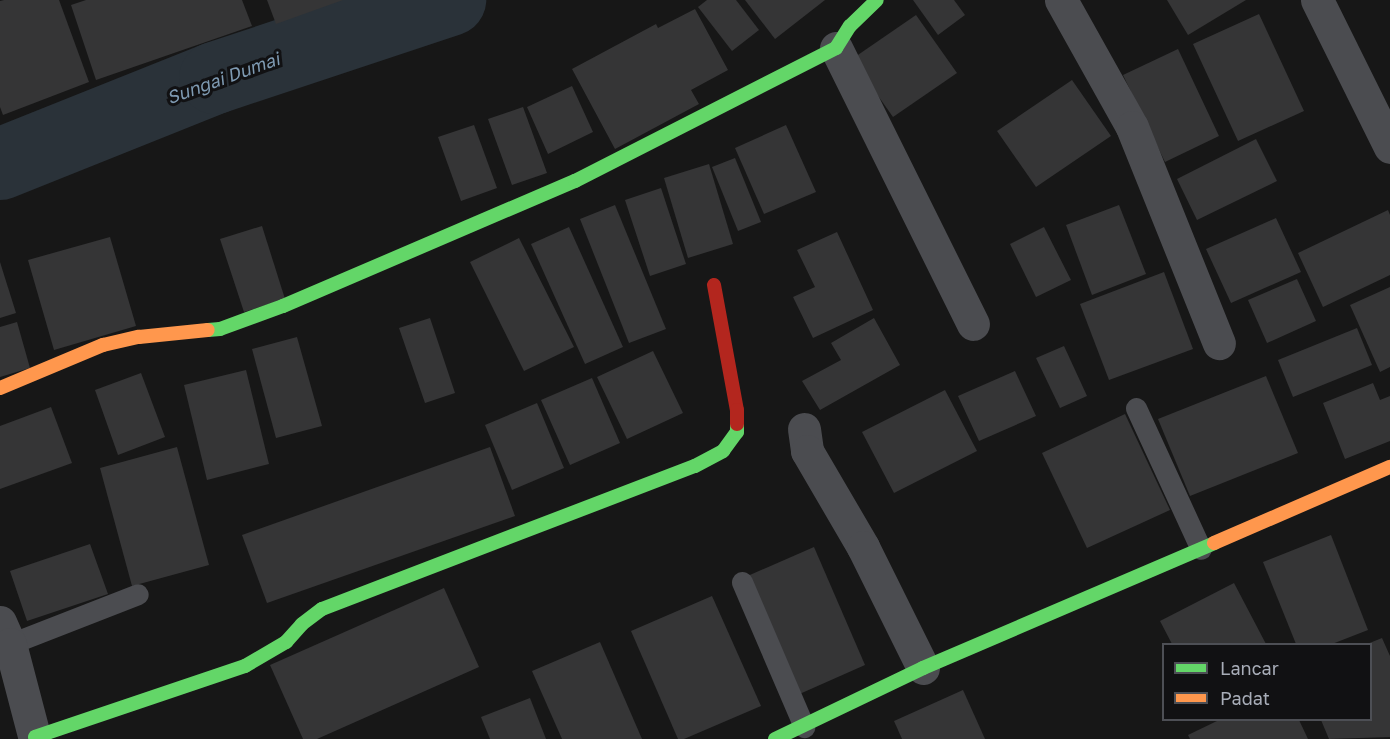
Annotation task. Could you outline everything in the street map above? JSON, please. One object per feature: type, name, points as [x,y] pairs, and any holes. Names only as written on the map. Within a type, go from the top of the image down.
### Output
[{"type":"street","points":[[0,388],[103,345],[140,337],[220,329],[283,306],[575,181],[836,48],[850,26],[877,0]]},
{"type":"street","points":[[1061,0],[1132,127],[1219,343]]},
{"type":"street","points":[[1317,0],[1390,147]]},
{"type":"street","points":[[836,48],[973,324]]},
{"type":"street","points":[[3,638],[35,738],[245,666],[286,642],[302,624],[322,609],[695,466],[723,451],[737,432],[737,410],[714,285]]},
{"type":"street","points":[[804,429],[807,451],[863,547],[923,668]]},
{"type":"street","points":[[775,739],[923,668],[1390,467]]},
{"type":"lane","points":[[1136,408],[1202,549]]},
{"type":"lane","points":[[742,582],[804,727]]},
{"type":"lane","points":[[3,638],[138,594]]},
{"type":"building","points":[[59,0],[89,82],[3,115],[0,107],[0,1]]},
{"type":"building","points":[[86,0],[242,0],[252,26],[96,80],[71,5]]},
{"type":"building","points":[[267,0],[343,0],[276,24]]},
{"type":"building","points":[[707,0],[736,0],[759,30],[732,51],[698,7]]},
{"type":"building","points":[[745,0],[825,0],[775,39]]},
{"type":"building","points":[[913,0],[954,0],[965,15],[938,35]]},
{"type":"building","points":[[1167,0],[1246,0],[1188,35]]},
{"type":"building","points":[[695,9],[728,70],[691,90],[699,104],[615,149],[572,69],[656,24],[658,28]]},
{"type":"building","points":[[1259,14],[1304,111],[1238,141],[1193,44]]},
{"type":"building","points":[[916,15],[957,73],[893,117],[852,59]]},
{"type":"building","points":[[1178,49],[1219,136],[1165,162],[1123,75]]},
{"type":"building","points":[[1072,80],[1111,136],[1036,187],[997,131]]},
{"type":"building","points":[[572,86],[593,132],[548,154],[527,107]]},
{"type":"building","points":[[523,107],[547,173],[512,185],[488,119]]},
{"type":"building","points":[[474,125],[497,188],[461,201],[438,137]]},
{"type":"building","points":[[786,125],[816,192],[764,214],[735,148]]},
{"type":"building","points":[[1256,139],[1277,181],[1197,220],[1177,179]]},
{"type":"building","points":[[735,158],[761,222],[738,231],[712,167]]},
{"type":"building","points":[[709,164],[733,244],[688,258],[664,178]]},
{"type":"building","points":[[661,188],[686,264],[650,276],[625,200]]},
{"type":"building","points":[[615,205],[666,329],[629,343],[580,219]]},
{"type":"building","points":[[1119,205],[1146,274],[1092,295],[1066,225]]},
{"type":"building","points":[[1388,210],[1390,215],[1390,275],[1323,307],[1298,253]]},
{"type":"building","points":[[1276,218],[1301,272],[1231,303],[1206,249]]},
{"type":"building","points":[[262,226],[285,299],[244,312],[220,239]]},
{"type":"building","points":[[569,227],[623,347],[585,364],[531,244]]},
{"type":"building","points":[[1044,227],[1071,280],[1036,297],[1010,244]]},
{"type":"building","points":[[837,232],[873,310],[813,338],[793,297],[815,287],[797,250]]},
{"type":"building","points":[[110,237],[136,326],[54,350],[28,260]]},
{"type":"building","points":[[519,238],[574,347],[524,371],[470,262]]},
{"type":"building","points":[[0,262],[16,313],[0,318]]},
{"type":"building","points":[[1164,272],[1193,349],[1109,380],[1080,304]]},
{"type":"building","points":[[1297,279],[1316,321],[1267,343],[1248,300]]},
{"type":"building","points":[[1390,287],[1390,367],[1380,372],[1350,305]]},
{"type":"building","points":[[430,318],[455,393],[425,403],[399,328]]},
{"type":"building","points":[[874,318],[900,365],[820,410],[802,381],[841,360],[831,343]]},
{"type":"building","points":[[17,322],[30,368],[0,377],[0,327]]},
{"type":"building","points":[[1357,328],[1372,365],[1293,397],[1278,360]]},
{"type":"building","points":[[297,337],[322,426],[276,438],[252,349]]},
{"type":"building","points":[[1064,346],[1087,396],[1060,408],[1036,358]]},
{"type":"building","points":[[653,351],[683,413],[627,439],[597,377]]},
{"type":"building","points":[[246,370],[269,464],[207,480],[184,385]]},
{"type":"building","points":[[1015,371],[1036,416],[979,441],[958,396]]},
{"type":"building","points":[[141,373],[165,437],[118,455],[95,390]]},
{"type":"building","points":[[1266,376],[1298,453],[1190,496],[1158,419]]},
{"type":"building","points":[[592,378],[620,443],[570,465],[541,400]]},
{"type":"building","points":[[1373,383],[1380,400],[1390,396],[1390,441],[1345,459],[1323,403]]},
{"type":"building","points":[[945,390],[977,451],[894,493],[862,432]]},
{"type":"building","points":[[537,403],[564,468],[512,490],[485,425]]},
{"type":"building","points":[[51,407],[72,463],[0,489],[0,426]]},
{"type":"building","points":[[1125,414],[1170,510],[1087,548],[1042,453]]},
{"type":"building","points":[[177,447],[209,565],[132,586],[100,468]]},
{"type":"building","points":[[490,447],[515,516],[267,603],[242,535]]},
{"type":"building","points":[[1331,535],[1368,630],[1335,643],[1296,643],[1263,562]]},
{"type":"building","points":[[90,544],[108,594],[27,621],[10,571]]},
{"type":"building","points":[[814,547],[865,665],[795,696],[743,578]]},
{"type":"building","points":[[1234,583],[1265,643],[1171,643],[1160,621]]},
{"type":"building","points":[[444,588],[479,667],[317,739],[303,739],[270,665]]},
{"type":"building","points":[[712,596],[761,706],[684,739],[678,739],[631,631]]},
{"type":"building","points":[[1382,638],[1390,656],[1390,737],[1329,739],[1321,721],[1372,721],[1372,643],[1370,643]]},
{"type":"building","points":[[600,642],[642,739],[562,739],[532,671]]},
{"type":"building","points":[[963,690],[985,739],[902,739],[894,721]]},
{"type":"building","points":[[530,698],[546,739],[490,739],[481,717]]},
{"type":"building","points":[[1217,721],[1299,721],[1308,739],[1190,739],[1188,735]]},
{"type":"waterway","name":"Sungai Dumai","points":[[0,164],[215,78],[450,0]]},
{"type":"traffic: fast","points":[[208,330],[220,329],[283,306],[575,181],[836,48],[850,26],[877,0]]},
{"type":"traffic: fast","points":[[35,737],[245,666],[286,642],[302,624],[322,609],[695,466],[723,451],[737,432],[737,424]]},
{"type":"traffic: fast","points":[[775,739],[923,668],[1214,543]]},
{"type":"traffic: slow","points":[[0,388],[103,345],[139,337],[208,330]]},
{"type":"traffic: slow","points":[[1214,543],[1390,467]]},
{"type":"traffic: jam","points":[[714,285],[737,410],[737,424]]}]
